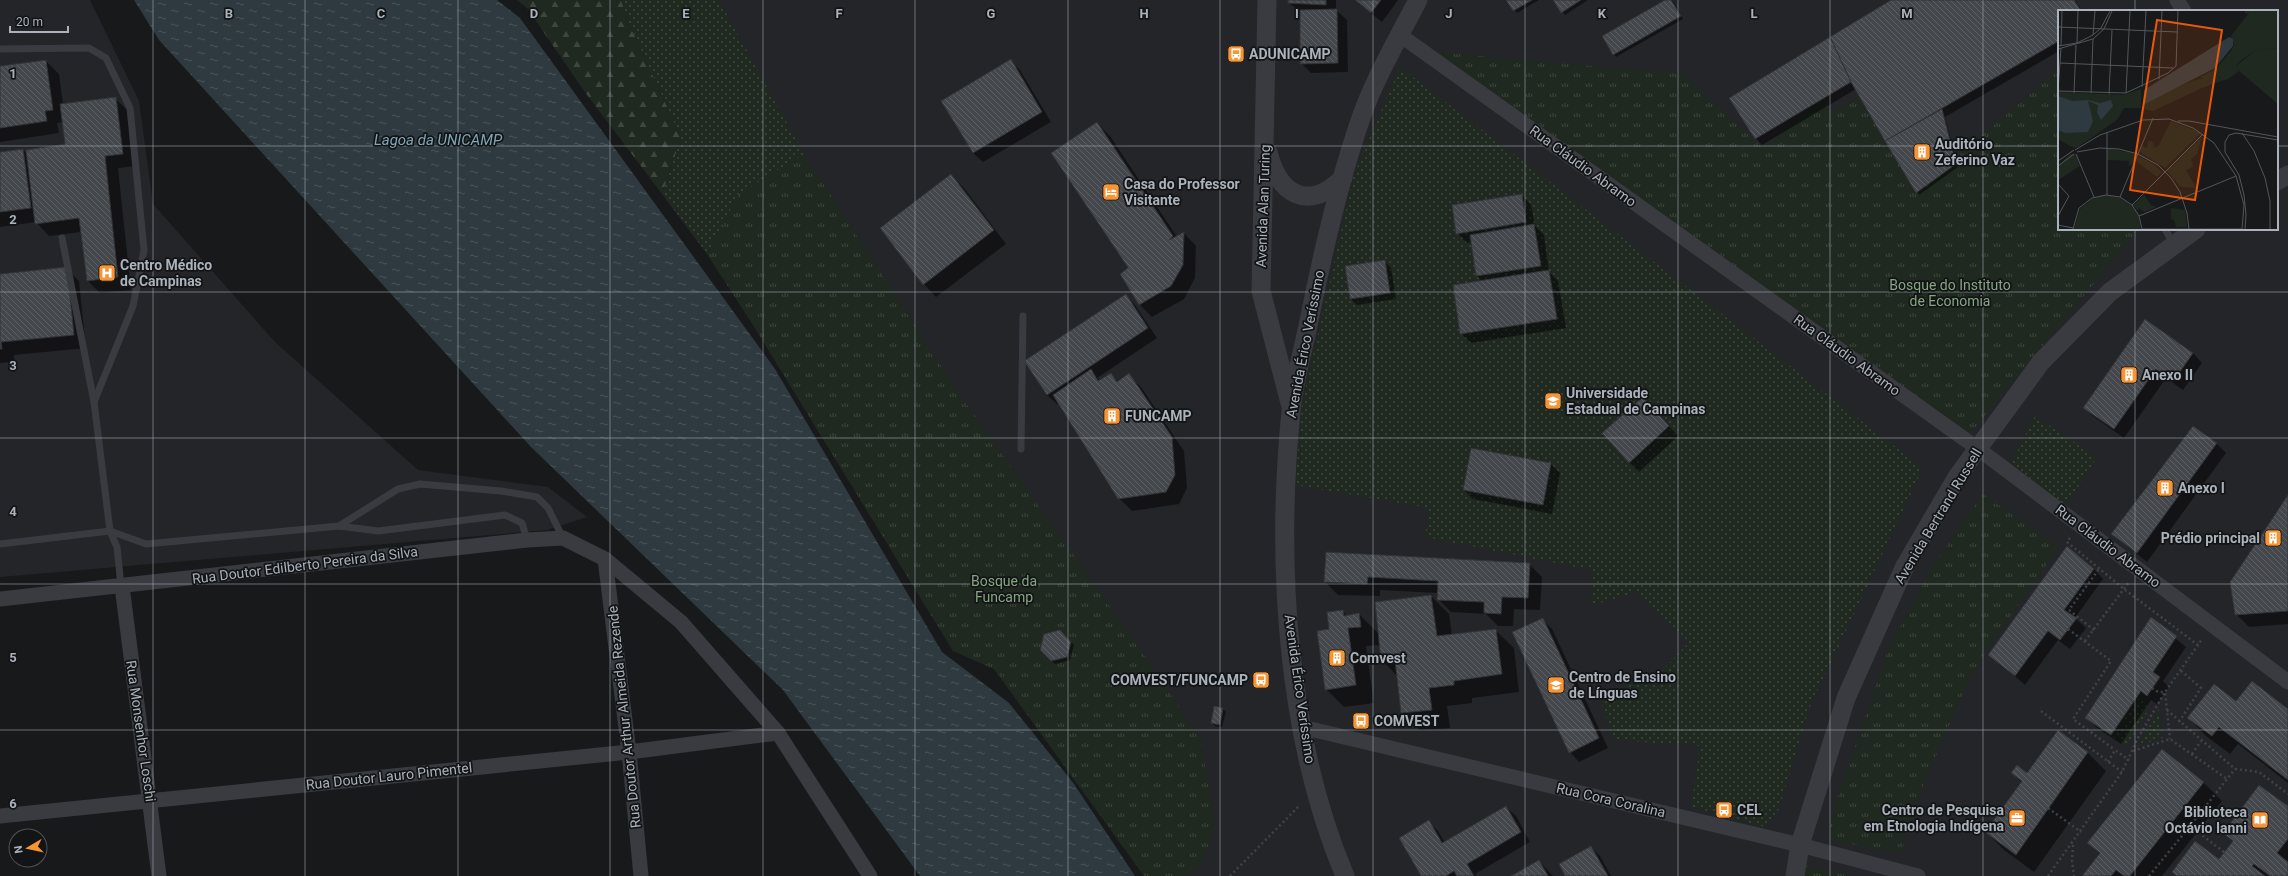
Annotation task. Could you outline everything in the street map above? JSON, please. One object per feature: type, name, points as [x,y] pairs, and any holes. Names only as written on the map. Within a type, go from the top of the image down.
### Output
[{"type":"street","name":"Avenida Alan Turing","points":[[1267,0],[1261,291],[1291,409]]},
{"type":"street","name":"Avenida Érico Veríssimo","points":[[1345,876],[1318,797],[1302,727],[1290,639],[1284,520],[1291,409],[1320,264],[1343,178],[1363,113],[1418,0]]},
{"type":"street","points":[[2177,0],[2183,10]]},
{"type":"street","name":"Rua Cláudio Abramo","points":[[1400,35],[1977,448],[2288,682]]},
{"type":"street","points":[[1265,139],[1273,170],[1281,182],[1293,192],[1306,197],[1321,194],[1332,188],[1343,178]]},
{"type":"street","name":"Avenida Bertrand Russell","points":[[1794,876],[1800,845],[1846,698],[1905,566],[1957,477],[2041,362],[2110,292],[2170,237],[2193,230]]},
{"type":"street","name":"Rua Doutor Edilberto Pereira da Silva","points":[[0,599],[527,540],[563,538],[605,559],[681,622],[778,733],[870,876]]},
{"type":"street","name":"Rua Doutor Arthur Almeida Rezende","points":[[605,559],[629,752],[641,876]]},
{"type":"street","name":"Rua Monsenhor Loschi","points":[[122,586],[159,876]]},
{"type":"street","name":"Rua Cora Coralina","points":[[1302,727],[1800,845],[1918,876]]},
{"type":"street","name":"Rua Doutor Lauro Pimentel","points":[[0,816],[629,752],[778,733]]},
{"type":"lane","points":[[0,49],[89,48],[106,58],[130,108],[144,250],[133,306],[94,402]]},
{"type":"lane","points":[[62,238],[94,402],[110,531],[117,547],[122,586]]},
{"type":"lane","points":[[1022,449],[1023,316]]},
{"type":"lane","points":[[339,526],[398,489],[420,484],[501,491],[537,497],[548,508],[563,538]]},
{"type":"lane","points":[[0,544],[110,531],[146,544],[339,526],[378,532],[505,515],[522,522],[527,540]]},
{"type":"path","points":[[2067,542],[2124,589],[2198,645]]},
{"type":"path","points":[[2094,630],[2069,610],[2099,569]]},
{"type":"path","points":[[2085,641],[2139,569]]},
{"type":"path","points":[[2048,876],[2081,832],[2122,772],[2129,760],[2138,738],[2165,692],[2211,625]]},
{"type":"path","points":[[2068,629],[2112,660],[2073,719],[2129,760]]},
{"type":"path","points":[[2178,722],[2201,688],[2180,670]]},
{"type":"path","points":[[2152,688],[2158,692],[2165,692]]},
{"type":"path","points":[[2165,692],[2170,739],[2227,780]]},
{"type":"path","points":[[2166,709],[2178,722],[2235,769],[2259,772],[2288,794]]},
{"type":"path","points":[[2040,711],[2122,772]]},
{"type":"path","points":[[2133,751],[2170,739]]},
{"type":"path","points":[[2192,754],[2201,741]]},
{"type":"path","points":[[2108,762],[2115,750]]},
{"type":"path","points":[[2149,876],[2235,769]]},
{"type":"path","points":[[1230,876],[1305,800]]},
{"type":"path","points":[[2048,808],[2081,832]]},
{"type":"path","points":[[2190,826],[2224,852]]},
{"type":"path","points":[[2073,843],[2072,861],[2074,876]]},
{"type":"shaded area","name":"Centro Médico de Campinas","points":[[0,0],[90,0],[139,101],[153,204],[275,342],[418,470],[548,487],[587,517],[547,530],[0,577]]},
{"type":"shaded area","name":"Universidade Estadual de Campinas","points":[[719,0],[2288,0],[2288,876],[1160,876],[926,572],[710,230],[790,130]]},
{"type":"green space","points":[[517,0],[621,0],[628,21],[681,138],[662,194],[587,95],[527,8]]},
{"type":"green space","points":[[621,0],[719,0],[804,154],[739,194],[707,254],[662,194],[681,138],[628,21]]},
{"type":"green space","name":"Bosque do Instituto de Economia","points":[[1435,52],[1682,74],[1763,148],[1821,100],[1833,112],[1859,96],[1916,192],[2058,70],[2058,230],[2138,230],[1968,436]]},
{"type":"green space","points":[[1400,67],[1923,468],[1809,709],[1779,809],[1765,827],[1691,807],[1700,746],[1614,740],[1600,698],[1662,671],[1689,642],[1636,592],[1591,606],[1591,570],[1425,537],[1429,508],[1295,485],[1302,404],[1354,174]]},
{"type":"green space","name":"Bosque da Funcamp","points":[[804,154],[958,392],[1133,639],[1201,739],[1215,827],[1200,868],[1184,876],[1144,876],[994,669],[953,651],[753,325],[707,254],[739,194]]},
{"type":"green space","points":[[2035,416],[2097,457],[2066,506],[2011,464]]},
{"type":"green space","points":[[1983,494],[2059,547],[1985,653],[1968,682],[1914,807],[1901,854],[1827,839],[1836,803],[1888,650],[1934,564]]},
{"type":"green space","points":[[2141,694],[2144,698],[2148,711],[2127,747],[2113,737]]},
{"type":"green space","points":[[2159,709],[2163,738],[2137,746]]},
{"type":"green space","points":[[1797,864],[1851,876],[1795,876]]},
{"type":"water","name":"Lagoa da UNICAMP","points":[[134,0],[497,0],[520,18],[775,369],[942,652],[1009,703],[1074,784],[1135,876],[920,876],[783,690],[531,447],[159,40]]},
{"type":"building","points":[[1288,0],[1326,0],[1326,5],[1288,3]]},
{"type":"building","points":[[1355,0],[1381,0],[1371,13]]},
{"type":"building","points":[[1506,0],[1532,0],[1513,11]]},
{"type":"building","points":[[1553,0],[1581,0],[1561,13]]},
{"type":"building","points":[[1665,0],[1671,0],[1681,16],[1613,55],[1602,36]]},
{"type":"building","points":[[1891,0],[2074,0],[2080,10],[2058,10],[2058,42],[1885,141],[1851,82],[1830,37]]},
{"type":"building","points":[[1337,9],[1338,63],[1300,64],[1300,10]]},
{"type":"building","points":[[1830,37],[1851,82],[1755,139],[1729,98]]},
{"type":"building","points":[[1011,59],[1042,112],[973,153],[941,101]]},
{"type":"building","points":[[46,60],[53,110],[45,111],[47,121],[0,128],[0,66]]},
{"type":"building","points":[[116,97],[123,154],[105,156],[118,277],[87,281],[79,218],[35,224],[26,150],[65,144],[60,104]]},
{"type":"building","name":"Auditório Zeferino Vaz","points":[[1942,109],[1956,164],[1916,193],[1885,141]]},
{"type":"building","name":"Casa do Professor Visitante","points":[[1097,122],[1173,236],[1169,240],[1184,232],[1183,265],[1171,286],[1139,305],[1120,274],[1128,268],[1127,266],[1051,153]]},
{"type":"building","points":[[23,149],[31,208],[0,212],[0,152]]},
{"type":"building","points":[[951,174],[994,230],[923,285],[880,228]]},
{"type":"building","points":[[1522,194],[1526,222],[1456,234],[1452,205]]},
{"type":"building","points":[[1534,224],[1541,266],[1476,276],[1470,235]]},
{"type":"building","points":[[1385,260],[1390,293],[1350,299],[1345,266]]},
{"type":"building","points":[[67,267],[74,335],[1,342],[2,349],[0,349],[0,274]]},
{"type":"building","points":[[1549,270],[1557,319],[1460,334],[1453,285]]},
{"type":"building","points":[[1126,294],[1148,328],[1047,395],[1024,361]]},
{"type":"building","name":"Anexo II","points":[[2145,319],[2193,353],[2173,382],[2156,369],[2114,429],[2083,408]]},
{"type":"building","name":"FUNCAMP","points":[[1091,369],[1098,381],[1111,373],[1117,382],[1129,373],[1172,437],[1175,475],[1166,492],[1118,499],[1053,395]]},
{"type":"building","points":[[1643,397],[1669,426],[1629,463],[1602,433]]},
{"type":"building","name":"Anexo I","points":[[2193,426],[2217,443],[2137,553],[2111,534]]},
{"type":"building","points":[[1471,448],[1551,463],[1543,505],[1463,490]]},
{"type":"building","name":"Prédio principal","points":[[2288,495],[2288,611],[2235,615],[2230,582]]},
{"type":"building","points":[[2067,546],[2094,569],[2064,610],[2077,618],[2060,640],[2048,631],[2015,676],[1988,655]]},
{"type":"building","points":[[1326,552],[1530,563],[1528,598],[1502,597],[1501,614],[1484,613],[1484,602],[1437,600],[1438,581],[1368,577],[1367,584],[1324,582]]},
{"type":"building","points":[[1431,595],[1437,636],[1496,629],[1502,674],[1454,681],[1454,685],[1429,688],[1432,710],[1401,713],[1395,660],[1381,661],[1375,602]]},
{"type":"building","name":"Comvest","points":[[1343,610],[1344,616],[1359,613],[1361,627],[1348,628],[1356,685],[1325,690],[1317,631],[1329,629],[1327,612]]},
{"type":"building","points":[[2151,617],[2177,636],[2153,672],[2160,677],[2147,696],[2141,691],[2111,735],[2085,718]]},
{"type":"building","name":"Centro de Ensino de Línguas","points":[[1543,618],[1599,738],[1569,753],[1512,632]]},
{"type":"building","points":[[1060,630],[1071,642],[1067,657],[1051,661],[1040,650],[1044,634]]},
{"type":"building","points":[[2252,681],[2288,709],[2288,780],[2219,727],[2212,736],[2187,718],[2214,684],[2236,701]]},
{"type":"building","points":[[1214,706],[1223,708],[1220,725],[1211,723]]},
{"type":"building","points":[[2058,730],[2088,752],[2016,855],[1985,832],[2022,781],[2011,773],[2017,765],[2027,773]]},
{"type":"building","points":[[2162,749],[2204,782],[2130,876],[2124,876],[2116,870],[2111,876],[2082,876],[2100,853],[2087,843]]},
{"type":"building","name":"Biblioteca Octávio Ianni","points":[[2259,785],[2288,806],[2288,839],[2277,853],[2288,862],[2288,876],[2270,876],[2254,864],[2252,866],[2265,876],[2177,876],[2172,872],[2195,841],[2219,859],[2233,841],[2223,833]]},
{"type":"building","points":[[1506,806],[1521,832],[1467,864],[1474,876],[1457,876],[1454,871],[1446,876],[1421,876],[1399,838],[1429,820],[1442,843]]},
{"type":"building","points":[[1591,846],[1608,876],[1565,876],[1559,864]]},
{"type":"building","points":[[1539,860],[1548,876],[1511,876]]},
{"type":"place","name":"ADUNICAMP","points":[[1236,54]]},
{"type":"place","name":"Auditório Zeferino Vaz","points":[[1922,152]]},
{"type":"place","name":"Casa do Professor Visitante","points":[[1111,192]]},
{"type":"place","name":"Centro Médico de Campinas","points":[[107,273]]},
{"type":"place","name":"Anexo II","points":[[2129,375]]},
{"type":"place","name":"Universidade Estadual de Campinas","points":[[1553,401]]},
{"type":"place","name":"FUNCAMP","points":[[1112,416]]},
{"type":"place","name":"Anexo I","points":[[2165,488]]},
{"type":"place","name":"Prédio principal","points":[[2273,538]]},
{"type":"place","name":"Comvest","points":[[1337,658]]},
{"type":"place","name":"COMVEST/FUNCAMP","points":[[1261,680]]},
{"type":"place","name":"Centro de Ensino de Línguas","points":[[1556,685]]},
{"type":"place","name":"COMVEST","points":[[1361,721]]},
{"type":"place","name":"CEL","points":[[1724,810]]},
{"type":"place","name":"Centro de Pesquisa em Etnologia Indígena","points":[[2017,818]]},
{"type":"place","name":"Biblioteca Octávio Ianni","points":[[2260,820]]}]
